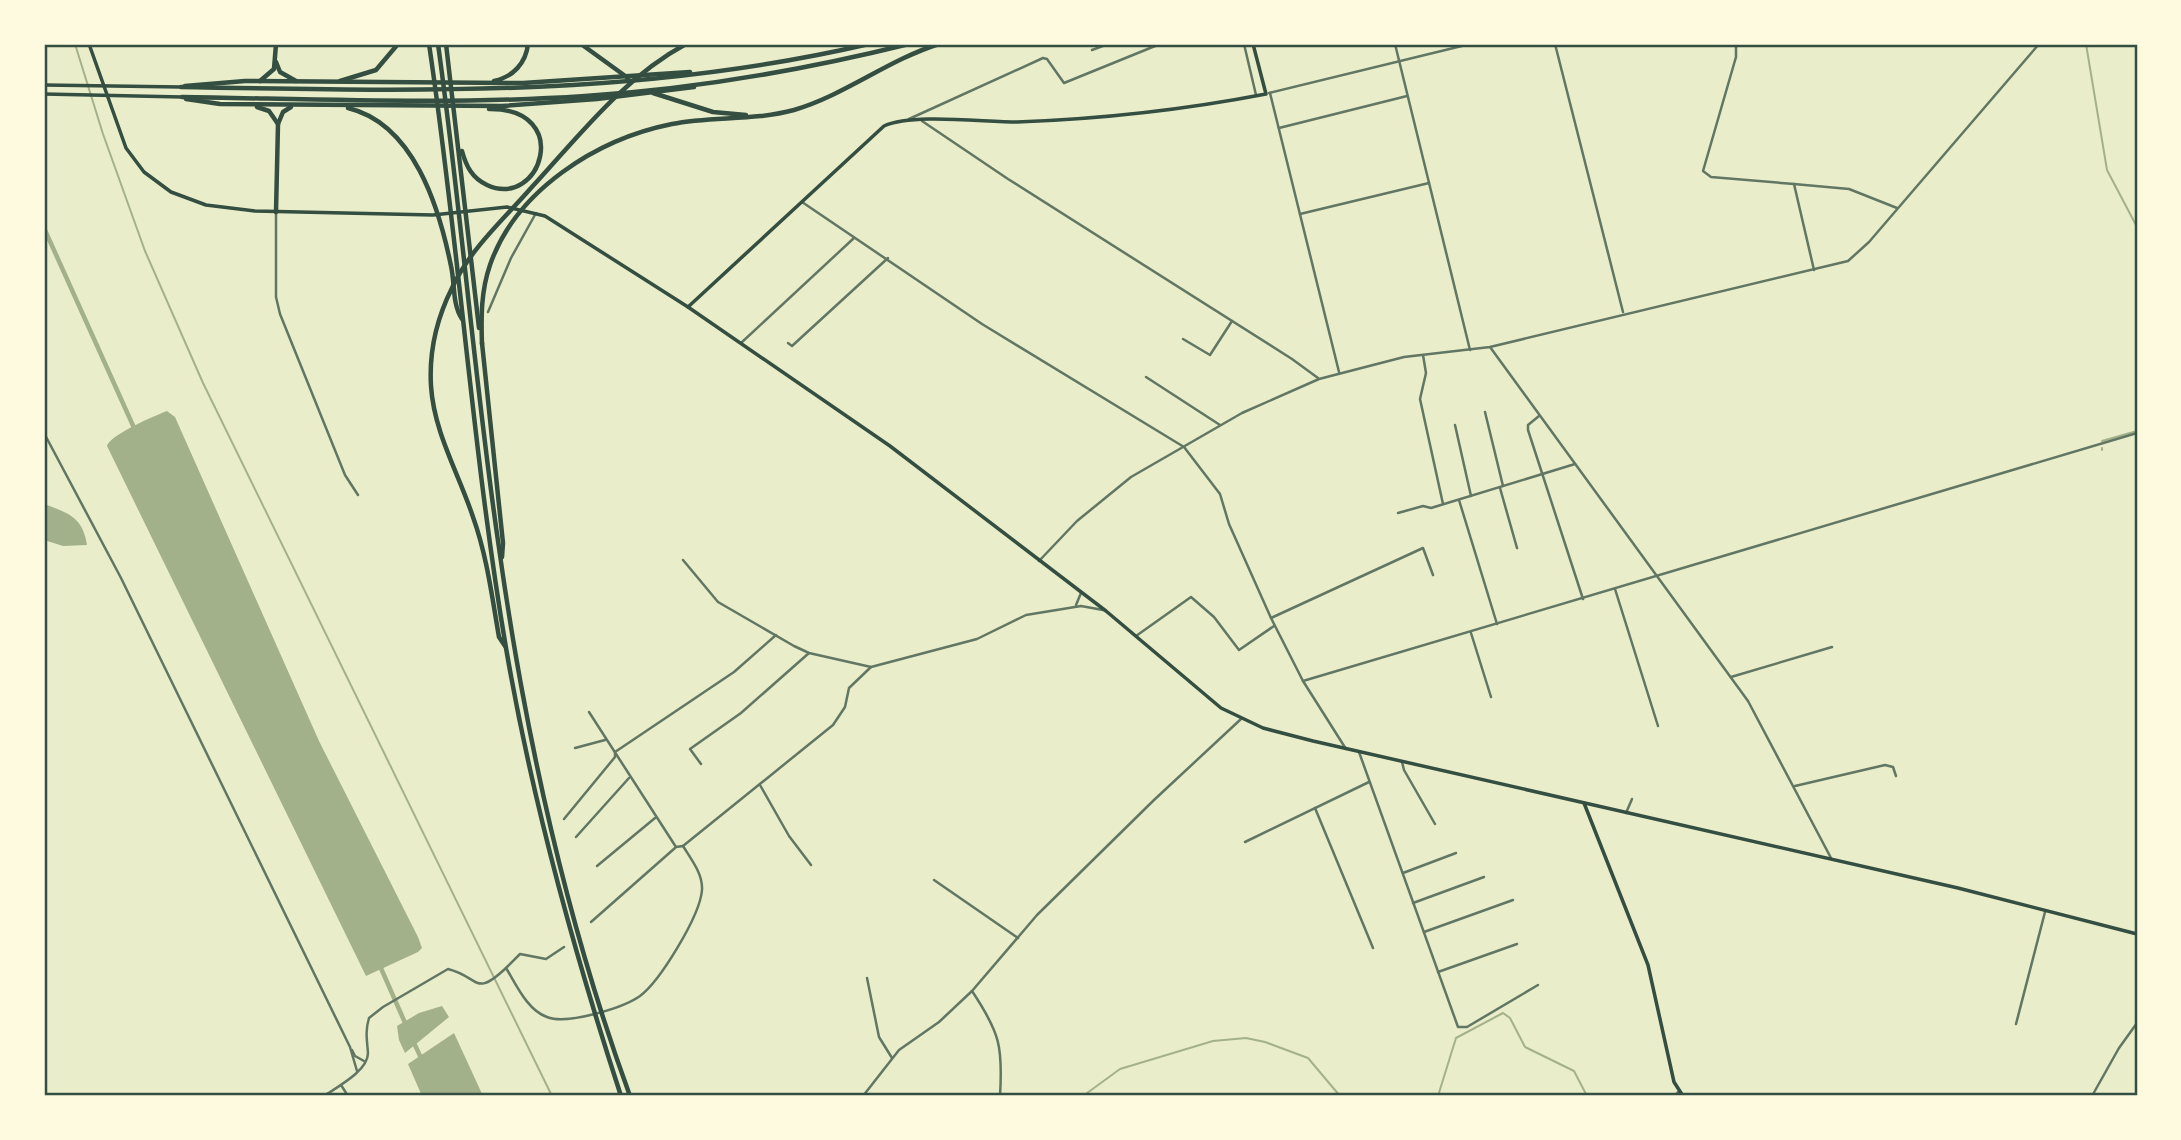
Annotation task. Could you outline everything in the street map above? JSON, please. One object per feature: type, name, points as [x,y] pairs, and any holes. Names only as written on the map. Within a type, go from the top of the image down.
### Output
[{"type":"highway","points":[[257,82],[269,76],[276,61],[276,44]]},
{"type":"highway","points":[[332,83],[366,76],[382,65],[398,44]]},
{"type":"highway","points":[[429,44],[481,482],[506,647],[553,869],[590,1002],[621,1096]]},
{"type":"highway","points":[[438,44],[501,565],[528,719],[561,869],[629,1096]]},
{"type":"highway","points":[[447,44],[503,543],[501,565]]},
{"type":"highway","points":[[440,85],[505,78],[521,64],[528,44]]},
{"type":"highway","points":[[581,44],[648,90],[681,105],[723,114],[775,114]]},
{"type":"highway","points":[[506,647],[499,637],[486,564],[474,518],[437,424],[431,387],[432,352],[439,323],[458,277],[494,228],[628,83],[670,52],[686,44]]},
{"type":"highway","points":[[181,87],[385,91],[587,87],[700,74],[869,44]]},
{"type":"highway","points":[[182,97],[205,103],[335,106],[586,96],[775,72],[909,44]]},
{"type":"highway","points":[[482,344],[482,307],[486,278],[512,223],[536,196],[592,154],[645,131],[691,121],[775,114],[820,100],[887,65],[939,44]]},
{"type":"highway","points":[[276,61],[283,75],[300,83]]},
{"type":"highway","points":[[181,87],[204,82],[440,85],[700,74]]},
{"type":"highway","points":[[460,107],[597,99],[687,89],[704,83]]},
{"type":"highway","points":[[182,97],[502,109],[524,116],[537,130],[541,154],[532,176],[524,182],[509,188],[495,188],[477,179],[468,168],[459,141]]},
{"type":"highway","points":[[249,105],[269,111],[278,124]]},
{"type":"highway","points":[[276,212],[278,124],[286,109],[299,105]]},
{"type":"highway","points":[[335,106],[354,110],[382,123],[406,149],[441,225],[452,267],[457,312],[462,319]]},
{"type":"main road","points":[[89,44],[122,140],[149,177],[171,192],[197,203],[276,212],[433,215],[507,207],[536,213],[567,228],[688,307],[890,446],[1106,611],[1221,708],[1241,719],[1271,730],[1346,749],[1934,883],[2137,934]]},
{"type":"main road","points":[[688,307],[878,130],[890,123],[1108,118],[1268,94],[1253,44]]},
{"type":"main road","points":[[44,85],[181,87]]},
{"type":"main road","points":[[44,94],[182,97]]},
{"type":"main road","points":[[1584,803],[1648,965],[1677,1094],[1683,1096]]},
{"type":"street","points":[[1092,50],[1108,44]]},
{"type":"street","points":[[906,121],[1043,58],[1048,59],[1064,83],[1160,44]]},
{"type":"street","points":[[1244,44],[1256,96]]},
{"type":"street","points":[[1395,44],[1470,350]]},
{"type":"street","points":[[1339,372],[1279,128],[1268,94],[1470,44]]},
{"type":"street","points":[[1555,44],[1623,314]]},
{"type":"street","points":[[1736,44],[1736,57],[1704,172],[1711,177],[1849,189],[1897,208]]},
{"type":"street","points":[[1039,561],[1095,505],[1132,477],[1220,425],[1319,379],[1339,372],[1423,355],[1490,348],[1852,259],[2039,44]]},
{"type":"street","points":[[1279,128],[1407,96]]},
{"type":"street","points":[[922,121],[1319,379]]},
{"type":"street","points":[[1300,214],[1429,183]]},
{"type":"street","points":[[1794,184],[1814,270]]},
{"type":"street","points":[[800,202],[888,258],[982,324],[1184,447],[1220,494],[1229,524],[1271,618],[1303,681],[1346,749]]},
{"type":"street","points":[[276,212],[276,297],[280,314],[345,475],[358,495]]},
{"type":"street","points":[[488,312],[511,258],[536,213]]},
{"type":"street","points":[[741,343],[855,238]]},
{"type":"street","points":[[788,343],[792,346],[888,258]]},
{"type":"street","points":[[1183,339],[1210,355],[1232,321]]},
{"type":"street","points":[[1490,348],[1760,719],[1832,860]]},
{"type":"street","points":[[1423,355],[1426,373],[1420,399],[1443,504]]},
{"type":"street","points":[[1146,377],[1220,425]]},
{"type":"street","points":[[1485,412],[1517,548]]},
{"type":"street","points":[[1539,416],[1528,425],[1528,430],[1583,598]]},
{"type":"street","points":[[1455,425],[1471,496]]},
{"type":"street","points":[[44,433],[121,578],[350,1047],[357,1071]]},
{"type":"street","points":[[1303,681],[2137,433]]},
{"type":"street","points":[[1398,513],[1459,500],[1575,464]]},
{"type":"street","points":[[1459,500],[1497,624]]},
{"type":"street","points":[[1271,618],[1423,548],[1433,575]]},
{"type":"street","points":[[683,560],[718,602],[809,653],[871,667]]},
{"type":"street","points":[[1615,589],[1658,726]]},
{"type":"street","points":[[1073,607],[1080,601],[1081,593]]},
{"type":"street","points":[[1136,636],[1191,597],[1214,617],[1239,650],[1275,626]]},
{"type":"street","points":[[591,922],[676,847],[683,846],[833,725],[841,716],[854,680],[871,667],[977,639],[1026,615],[1089,606],[1106,611]]},
{"type":"street","points":[[1471,633],[1490,697]]},
{"type":"street","points":[[564,819],[615,757],[615,752],[733,672],[776,635]]},
{"type":"street","points":[[1731,677],[1832,647]]},
{"type":"street","points":[[701,764],[690,749],[741,713],[809,653]]},
{"type":"street","points":[[589,712],[615,757],[676,847]]},
{"type":"street","points":[[863,1096],[892,1058],[972,991],[1017,938],[1115,837],[1241,719]]},
{"type":"street","points":[[575,748],[605,740]]},
{"type":"street","points":[[1359,752],[1459,1028],[1538,985]]},
{"type":"street","points":[[1402,762],[1435,824]]},
{"type":"street","points":[[1796,786],[1885,765],[1893,767],[1896,776]]},
{"type":"street","points":[[576,837],[629,778]]},
{"type":"street","points":[[1245,842],[1369,782]]},
{"type":"street","points":[[760,785],[789,836],[811,865]]},
{"type":"street","points":[[1626,813],[1632,799]]},
{"type":"street","points":[[1315,808],[1373,948]]},
{"type":"street","points":[[597,866],[655,818]]},
{"type":"street","points":[[506,968],[536,1010],[546,1017],[572,1019],[639,997],[652,984],[699,905],[702,888],[699,873],[683,846]]},
{"type":"street","points":[[1403,873],[1456,853]]},
{"type":"street","points":[[1413,903],[1484,877]]},
{"type":"street","points":[[934,880],[1017,938]]},
{"type":"street","points":[[1424,932],[1513,900]]},
{"type":"street","points":[[2016,1024],[2045,910]]},
{"type":"street","points":[[1438,972],[1517,944]]},
{"type":"street","points":[[324,1096],[341,1085],[367,1059],[369,1018],[383,1007],[448,969],[462,974],[476,985],[492,981],[520,954],[546,959],[564,947]]},
{"type":"street","points":[[867,978],[879,1037],[892,1058]]},
{"type":"street","points":[[972,991],[993,1023],[1002,1056],[1000,1096]]},
{"type":"street","points":[[2092,1096],[2119,1048],[2137,1023]]},
{"type":"street","points":[[350,1047],[359,1059],[367,1059]]},
{"type":"street","points":[[341,1085],[348,1096]]},
{"type":"shaded area","points":[[167,411],[175,417],[319,741],[422,948],[366,976],[107,446],[124,431]]},
{"type":"shaded area","points":[[44,504],[73,517],[82,528],[87,545],[63,546],[44,540]]},
{"type":"shaded area","points":[[442,1006],[449,1017],[405,1053],[397,1026],[419,1013]]},
{"type":"shaded area","points":[[454,1033],[483,1096],[422,1096],[408,1064]]},
{"type":"waterway","points":[[75,44],[103,134],[145,251],[203,383],[552,1096]]},
{"type":"waterway","points":[[2086,44],[2107,170],[2137,227]]},
{"type":"waterway","points":[[44,228],[135,430]]},
{"type":"waterway","points":[[2102,441],[2137,431]]},
{"type":"waterway","points":[[380,966],[406,1025]]},
{"type":"waterway","points":[[1438,1096],[1456,1038],[1503,1013],[1510,1018],[1525,1047],[1574,1071],[1587,1096]]},
{"type":"waterway","points":[[1083,1096],[1120,1069],[1213,1041],[1246,1038],[1308,1058],[1340,1096]]},
{"type":"waterway","points":[[414,1043],[422,1060]]}]
